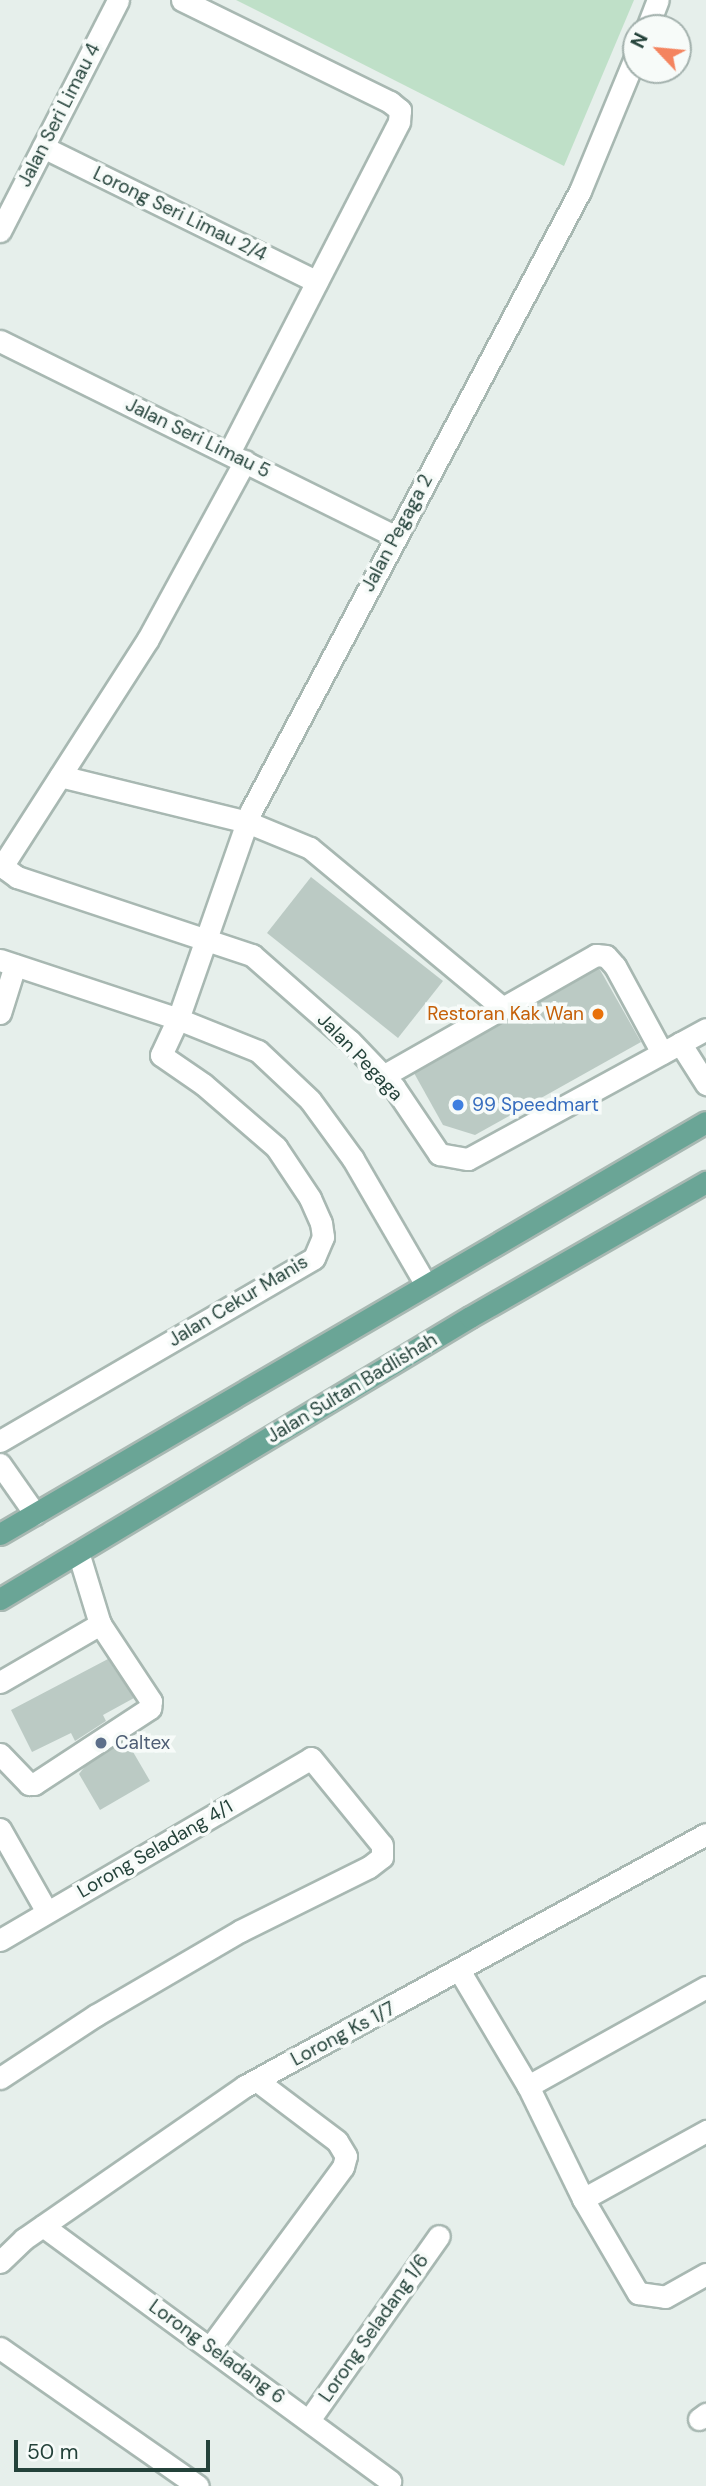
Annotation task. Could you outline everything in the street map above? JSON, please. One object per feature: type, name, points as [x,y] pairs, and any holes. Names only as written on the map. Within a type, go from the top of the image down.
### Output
[{"type":"main road","points":[[0,1534],[425,1283],[706,1122]]},
{"type":"main road","name":"Jalan Sultan Badlishah","points":[[0,1599],[470,1317],[706,1182]]},
{"type":"street","name":"Jalan Seri Limau 4","points":[[0,231],[118,0]]},
{"type":"street","points":[[182,0],[390,102],[400,110],[399,122],[317,282],[237,457],[148,639],[60,776],[247,822],[310,848],[503,1008]]},
{"type":"street","name":"Jalan Pegaga 2","points":[[161,1055],[178,1019],[247,822],[395,536],[580,191],[624,84]]},
{"type":"street","name":"Lorong Seri Limau 2/4","points":[[43,147],[317,282]]},
{"type":"street","name":"Jalan Seri Limau 5","points":[[0,341],[395,536]]},
{"type":"street","name":"Jalan Pegaga","points":[[60,776],[5,862],[6,869],[17,877],[252,955],[350,1041],[394,1087],[439,1154],[468,1159],[706,1029]]},
{"type":"street","points":[[383,1076],[596,956],[606,956],[671,1048],[706,1084]]},
{"type":"street","points":[[0,1013],[7,962],[178,1019],[258,1051],[310,1100],[354,1159],[425,1283]]},
{"type":"street","name":"Jalan Cekur Manis","points":[[0,1441],[314,1258],[323,1237],[321,1223],[310,1198],[276,1147],[203,1084],[161,1055]]},
{"type":"street","points":[[0,1464],[35,1514]]},
{"type":"street","points":[[0,1754],[29,1784],[34,1784],[150,1708],[150,1701],[100,1624],[78,1552]]},
{"type":"street","points":[[0,1682],[100,1624]]},
{"type":"street","name":"Lorong Seladang 4/1","points":[[0,1940],[311,1758],[382,1845],[382,1857],[369,1867],[240,1931],[96,2015],[0,2078]]},
{"type":"street","points":[[0,1829],[47,1912]]},
{"type":"street","name":"Lorong Ks 1/7","points":[[0,2262],[43,2226],[256,2080],[706,1835]]},
{"type":"street","points":[[459,1970],[528,2087],[583,2199],[638,2293],[665,2297],[706,2274]]},
{"type":"street","points":[[528,2087],[706,1987]]},
{"type":"street","points":[[211,2346],[343,2167],[346,2156],[337,2141],[256,2080]]},
{"type":"street","points":[[583,2199],[706,2131]]},
{"type":"street","name":"Lorong Seladang 6","points":[[43,2226],[211,2346],[390,2481]]},
{"type":"street","name":"Lorong Seladang 1/6","points":[[309,2420],[439,2236]]},
{"type":"street","points":[[0,2347],[198,2486]]},
{"type":"green space","points":[[236,0],[634,0],[628,14],[622,14],[622,28],[564,166]]},
{"type":"building","points":[[311,877],[443,981],[398,1038],[267,933]]},
{"type":"building","points":[[599,968],[641,1042],[475,1135],[443,1125],[414,1073]]},
{"type":"building","points":[[108,1659],[134,1698],[103,1715],[106,1721],[75,1741],[71,1733],[32,1752],[11,1710]]},
{"type":"building","points":[[119,1744],[129,1745],[150,1781],[100,1810],[79,1774],[86,1765]]},
{"type":"place","name":"Restoran Kak Wan","points":[[598,1014]]},
{"type":"place","name":"99 Speedmart","points":[[458,1105]]},
{"type":"place","name":"Caltex","points":[[101,1743]]}]
